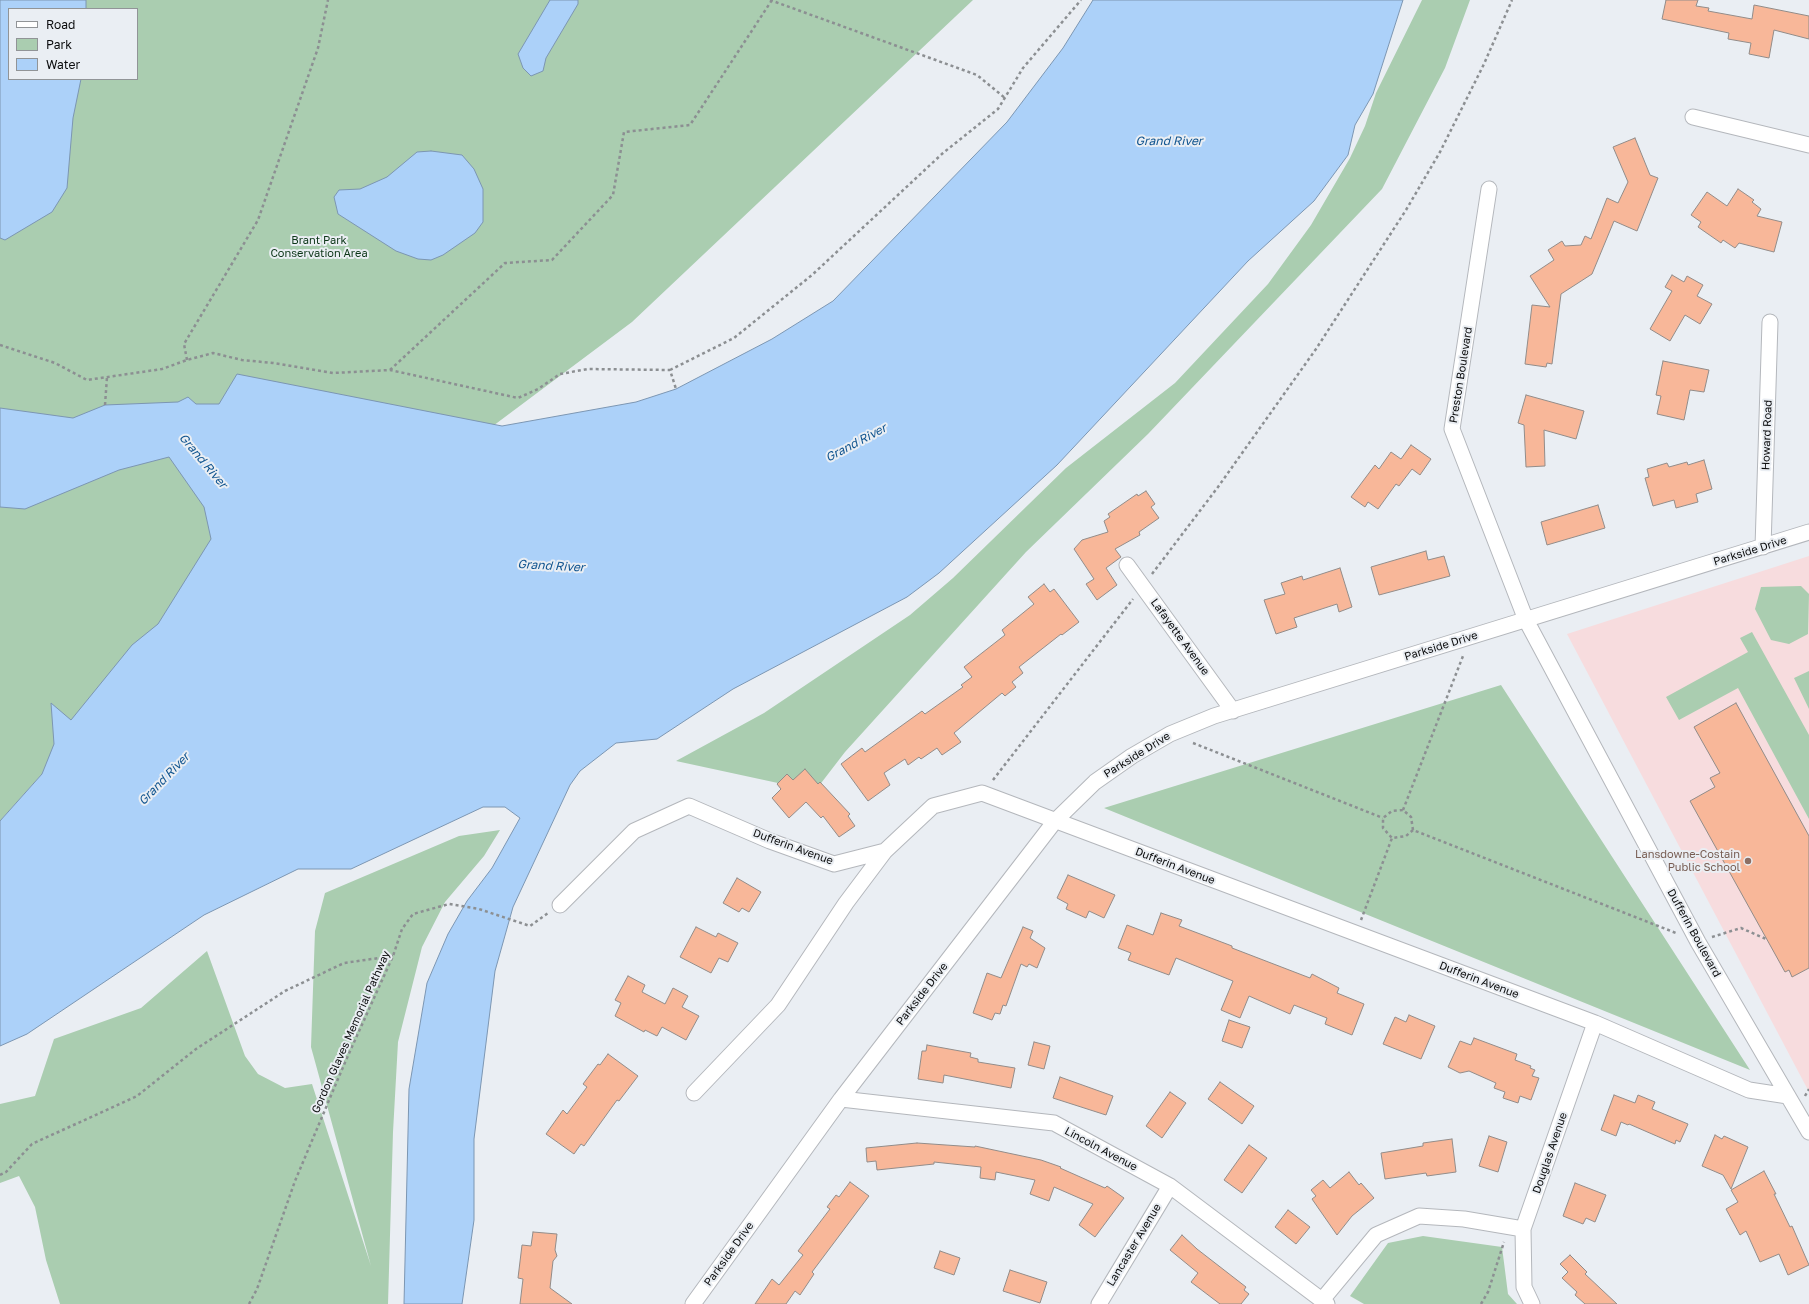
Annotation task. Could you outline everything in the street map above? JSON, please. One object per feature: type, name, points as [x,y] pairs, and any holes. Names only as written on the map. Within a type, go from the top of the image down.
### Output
[{"type":"street","points":[[1693,118],[1809,145]]},
{"type":"street","name":"Preston Boulevard","points":[[1488,189],[1452,429],[1526,620]]},
{"type":"street","name":"Howard Road","points":[[1763,547],[1770,322]]},
{"type":"street","name":"Parkside Drive","points":[[693,1304],[841,1099],[1055,821],[1095,782],[1132,756],[1170,734],[1214,716],[1809,532]]},
{"type":"street","name":"Lafayette Avenue","points":[[1127,565],[1233,710]]},
{"type":"street","name":"Dufferin Boulevard","points":[[1526,620],[1698,942],[1788,1096]]},
{"type":"street","name":"Dufferin Avenue","points":[[560,905],[634,830],[689,806],[770,841],[834,864],[885,851],[933,806],[982,793],[1595,1024],[1750,1090],[1788,1096]]},
{"type":"street","points":[[694,1093],[778,1005],[846,903],[885,851]]},
{"type":"street","name":"Douglas Avenue","points":[[1532,1304],[1524,1286],[1518,1228],[1595,1024]]},
{"type":"street","points":[[1788,1096],[1809,1132]]},
{"type":"street","name":"Lincoln Avenue","points":[[841,1099],[1054,1123],[1170,1186],[1325,1302],[1376,1235],[1419,1216],[1464,1219],[1518,1228]]},
{"type":"street","name":"Lancaster Avenue","points":[[1099,1304],[1170,1186]]},
{"type":"path","points":[[187,360],[184,344],[258,220],[318,48],[328,0]]},
{"type":"path","points":[[390,370],[505,263],[552,260],[613,195],[624,132],[690,125],[771,0],[977,75],[1005,98]]},
{"type":"path","points":[[0,345],[55,363],[87,380],[162,369],[187,360],[213,354],[242,360],[273,363],[332,373],[390,370],[518,398],[538,389],[560,374],[588,369],[670,370],[734,338],[800,284],[943,153],[998,109],[1023,68],[1081,0]]},
{"type":"path","points":[[982,793],[1218,487],[1316,349],[1406,210],[1450,132],[1484,64],[1512,0]]},
{"type":"path","points":[[670,370],[676,389]]},
{"type":"path","points":[[104,405],[107,377]]},
{"type":"path","points":[[1403,810],[1470,638]]},
{"type":"path","points":[[1170,734],[1383,818]]},
{"type":"path","points":[[1383,818],[1392,811],[1403,810],[1411,817],[1413,830]]},
{"type":"path","points":[[1383,818],[1383,828],[1392,838]]},
{"type":"path","points":[[1413,830],[1698,942],[1741,928],[1766,938]]},
{"type":"path","points":[[1392,838],[1406,836],[1413,830]]},
{"type":"path","points":[[1355,934],[1392,838]]},
{"type":"path","name":"Gordon Glaves Memorial Pathway","points":[[249,1304],[257,1289],[298,1174],[346,1060],[393,956],[402,929],[413,914],[449,904],[479,910],[530,926],[560,905]]},
{"type":"path","points":[[0,1175],[6,1172],[32,1144],[136,1096],[196,1050],[285,991],[344,963],[393,956]]},
{"type":"path","points":[[1481,1304],[1488,1292],[1502,1247],[1518,1228]]},
{"type":"shaded area","name":"Lansdowne-Costain Public School","points":[[1809,556],[1809,1089],[1808,1090],[1567,634]]},
{"type":"green space","name":"Brant Park Conservation Area","points":[[0,0],[973,0],[632,322],[49,758],[42,774],[0,821]]},
{"type":"green space","points":[[1422,0],[1470,0],[1445,68],[1382,189],[1148,434],[1026,552],[845,752],[815,791],[676,761],[764,713],[910,615],[953,578],[1066,468],[1175,383],[1268,284],[1311,225],[1350,158],[1365,126],[1376,93]]},
{"type":"green space","points":[[1801,586],[1809,594],[1808,634],[1789,644],[1771,640],[1755,609],[1761,587]]},
{"type":"green space","points":[[1752,632],[1809,735],[1809,819],[1738,688],[1679,720],[1666,697],[1748,652],[1740,638]]},
{"type":"green space","points":[[1809,671],[1809,709],[1794,678]]},
{"type":"green space","points":[[1501,685],[1750,1070],[1104,808]]},
{"type":"green space","points":[[500,830],[484,856],[445,902],[422,947],[398,1042],[393,1132],[388,1304],[60,1304],[46,1260],[35,1207],[19,1176],[0,1183],[0,1104],[35,1096],[54,1039],[141,1008],[207,951],[245,1056],[258,1074],[285,1088],[312,1084],[371,1266],[311,1047],[315,931],[325,893],[459,836]]},
{"type":"green space","points":[[1423,1236],[1502,1247],[1508,1294],[1517,1304],[1364,1304],[1350,1296],[1388,1243]]},
{"type":"water","points":[[0,0],[86,0],[86,8],[8,8],[8,80],[81,80],[73,118],[67,188],[52,212],[5,240],[0,238]]},
{"type":"water","points":[[550,0],[578,0],[578,4],[546,58],[543,71],[531,76],[523,68],[518,54]]},
{"type":"water","name":"Grand River","points":[[1093,0],[1403,0],[1373,94],[1355,125],[1348,155],[1314,201],[1248,261],[1057,465],[939,573],[907,597],[733,689],[657,739],[616,743],[580,771],[570,785],[513,907],[495,971],[474,1139],[474,1220],[462,1304],[404,1304],[409,1089],[427,983],[448,934],[467,901],[492,868],[520,818],[505,807],[483,807],[351,869],[298,869],[204,915],[27,1034],[0,1046],[0,821],[42,774],[54,744],[51,703],[71,720],[132,645],[158,624],[211,539],[204,507],[169,457],[119,470],[25,509],[0,507],[0,408],[73,418],[105,405],[178,402],[188,397],[196,404],[219,404],[237,374],[502,426],[636,402],[676,389],[772,339],[833,301],[1007,122],[1063,48]]},
{"type":"water","points":[[431,151],[462,155],[474,169],[483,189],[483,222],[475,233],[443,255],[431,260],[418,259],[396,251],[338,214],[334,197],[339,190],[360,189],[387,177],[417,152]]},
{"type":"building","points":[[1666,0],[1698,0],[1696,6],[1709,8],[1708,11],[1752,19],[1754,5],[1809,16],[1809,39],[1774,30],[1769,58],[1749,54],[1751,43],[1728,39],[1729,33],[1662,19]]},
{"type":"building","points":[[1635,138],[1650,175],[1658,178],[1637,231],[1614,221],[1592,274],[1561,294],[1552,364],[1547,363],[1546,367],[1525,364],[1532,305],[1550,307],[1530,276],[1554,260],[1548,250],[1562,241],[1565,246],[1581,245],[1585,236],[1591,239],[1607,198],[1618,203],[1628,182],[1613,147]]},
{"type":"building","points":[[1738,189],[1754,200],[1752,202],[1761,209],[1757,216],[1782,222],[1774,252],[1739,243],[1735,248],[1723,240],[1721,243],[1698,227],[1701,222],[1691,215],[1707,192],[1727,206]]},
{"type":"building","points":[[1672,275],[1684,282],[1687,276],[1703,285],[1697,296],[1712,304],[1700,324],[1685,315],[1670,341],[1650,329],[1672,291],[1665,287]]},
{"type":"building","points":[[1663,361],[1709,370],[1704,392],[1690,390],[1684,420],[1657,414],[1661,396],[1656,395]]},
{"type":"building","points":[[1526,395],[1584,411],[1576,439],[1544,430],[1545,466],[1526,467],[1524,425],[1518,423]]},
{"type":"building","points":[[1411,445],[1431,459],[1420,475],[1412,469],[1399,486],[1396,484],[1378,509],[1368,502],[1365,507],[1351,497],[1375,465],[1379,469],[1391,452],[1401,459]]},
{"type":"building","points":[[1704,460],[1712,489],[1696,494],[1698,502],[1676,508],[1674,500],[1653,506],[1645,478],[1649,477],[1647,469],[1667,463],[1669,467],[1687,462],[1688,465]]},
{"type":"building","points":[[1146,491],[1155,504],[1151,507],[1159,518],[1139,532],[1140,535],[1115,549],[1121,557],[1106,568],[1117,585],[1097,600],[1086,584],[1094,579],[1074,549],[1082,540],[1108,532],[1104,521],[1110,517],[1108,514],[1137,494],[1138,496]]},
{"type":"building","points":[[1598,505],[1605,528],[1547,545],[1541,522]]},
{"type":"building","points":[[1426,551],[1428,560],[1444,556],[1450,576],[1379,595],[1371,567]]},
{"type":"building","points":[[1340,568],[1352,607],[1339,612],[1337,604],[1294,618],[1297,627],[1276,634],[1264,600],[1285,594],[1281,583],[1302,576],[1303,580]]},
{"type":"building","points":[[1044,584],[1050,592],[1054,589],[1079,622],[1019,667],[1023,673],[1012,682],[1016,687],[1005,696],[1002,693],[954,733],[961,742],[942,755],[937,748],[921,759],[919,757],[908,765],[905,759],[884,773],[890,785],[868,801],[841,764],[862,748],[865,752],[922,711],[925,714],[963,687],[961,685],[972,677],[964,667],[1005,635],[1002,630],[1034,604],[1028,597]]},
{"type":"building","points":[[1736,703],[1809,836],[1809,968],[1792,977],[1789,970],[1785,972],[1690,801],[1715,787],[1710,778],[1720,773],[1694,727]]},
{"type":"building","points":[[805,769],[818,784],[820,782],[850,814],[848,816],[855,826],[839,837],[823,816],[821,818],[806,802],[789,818],[772,798],[781,789],[777,784],[787,774],[793,780]]},
{"type":"building","points":[[1068,875],[1115,895],[1104,918],[1089,911],[1086,918],[1066,909],[1068,904],[1057,898]]},
{"type":"building","points":[[737,878],[761,892],[749,912],[742,908],[739,912],[723,903]]},
{"type":"building","points":[[1161,913],[1182,920],[1179,926],[1310,978],[1312,974],[1339,988],[1337,993],[1364,1004],[1352,1035],[1325,1024],[1327,1018],[1294,1005],[1290,1014],[1249,996],[1240,1018],[1221,1010],[1233,981],[1176,958],[1169,975],[1128,960],[1131,953],[1118,948],[1127,925],[1153,935]]},
{"type":"building","points":[[696,927],[716,937],[718,933],[738,943],[728,962],[719,958],[711,973],[680,957]]},
{"type":"building","points":[[1023,927],[1033,931],[1030,938],[1045,948],[1037,968],[1029,964],[1027,967],[1021,964],[1006,1006],[1003,1005],[1000,1014],[995,1013],[992,1020],[973,1013],[987,973],[1001,978]]},
{"type":"building","points":[[628,976],[645,985],[642,992],[665,1004],[673,988],[688,996],[682,1007],[699,1016],[686,1040],[662,1027],[657,1036],[645,1030],[644,1032],[615,1016],[621,1003],[615,1000]]},
{"type":"building","points":[[1409,1015],[1435,1026],[1421,1059],[1383,1044],[1395,1017],[1406,1022]]},
{"type":"building","points":[[1229,1020],[1250,1027],[1242,1048],[1222,1041]]},
{"type":"building","points":[[1474,1038],[1517,1054],[1515,1060],[1531,1066],[1530,1068],[1535,1070],[1532,1076],[1539,1078],[1531,1100],[1520,1096],[1518,1103],[1503,1098],[1505,1092],[1494,1088],[1496,1083],[1469,1071],[1460,1073],[1448,1067],[1460,1041],[1471,1045]]},
{"type":"building","points":[[1034,1042],[1050,1046],[1044,1069],[1028,1065]]},
{"type":"building","points":[[927,1045],[971,1053],[970,1057],[978,1059],[978,1062],[1015,1068],[1011,1088],[944,1075],[943,1083],[918,1079],[922,1051],[926,1051]]},
{"type":"building","points":[[608,1054],[638,1076],[619,1101],[617,1100],[584,1146],[581,1144],[574,1154],[546,1134],[563,1110],[567,1114],[587,1087],[583,1084],[598,1064],[600,1065]]},
{"type":"building","points":[[1060,1077],[1113,1096],[1106,1115],[1053,1098]]},
{"type":"building","points":[[1220,1082],[1254,1106],[1242,1124],[1208,1099]]},
{"type":"building","points":[[1170,1092],[1186,1103],[1162,1138],[1146,1126]]},
{"type":"building","points":[[1614,1095],[1635,1103],[1638,1095],[1655,1102],[1652,1109],[1688,1124],[1680,1142],[1676,1140],[1675,1144],[1621,1122],[1616,1136],[1601,1130]]},
{"type":"building","points":[[1715,1135],[1722,1139],[1724,1136],[1748,1147],[1731,1189],[1723,1175],[1702,1166]]},
{"type":"building","points":[[1489,1136],[1507,1142],[1498,1172],[1479,1166]]},
{"type":"building","points":[[1452,1139],[1456,1172],[1427,1176],[1426,1173],[1385,1179],[1381,1153],[1423,1146],[1423,1143]]},
{"type":"building","points":[[917,1143],[975,1146],[1041,1160],[1061,1167],[1060,1168],[1105,1188],[1107,1186],[1124,1198],[1095,1237],[1079,1225],[1093,1204],[1054,1187],[1049,1201],[1030,1194],[1035,1180],[996,1172],[995,1180],[980,1178],[981,1167],[934,1162],[934,1164],[877,1170],[876,1161],[867,1162],[866,1148]]},
{"type":"building","points":[[1249,1145],[1267,1158],[1242,1193],[1224,1180]]},
{"type":"building","points":[[1764,1171],[1790,1227],[1792,1226],[1809,1265],[1788,1275],[1779,1254],[1760,1262],[1746,1231],[1740,1235],[1726,1209],[1738,1202],[1731,1190]]},
{"type":"building","points":[[1349,1172],[1359,1185],[1361,1183],[1374,1198],[1352,1216],[1337,1235],[1312,1199],[1316,1196],[1311,1190],[1323,1180],[1330,1188]]},
{"type":"building","points":[[850,1182],[869,1196],[812,1272],[814,1274],[800,1295],[795,1291],[786,1304],[755,1304],[772,1279],[779,1285],[803,1255],[798,1251],[830,1209],[827,1207],[836,1195],[839,1197]]},
{"type":"building","points":[[1575,1183],[1606,1195],[1595,1222],[1586,1218],[1583,1224],[1563,1216]]},
{"type":"building","points":[[1288,1210],[1310,1227],[1296,1244],[1275,1227]]},
{"type":"building","points":[[533,1232],[557,1234],[555,1250],[557,1256],[553,1261],[550,1288],[572,1304],[520,1304],[523,1279],[518,1278],[522,1245],[531,1246]]},
{"type":"building","points":[[1182,1235],[1197,1249],[1246,1287],[1244,1290],[1249,1294],[1241,1304],[1220,1304],[1191,1282],[1198,1273],[1170,1250]]},
{"type":"building","points":[[940,1251],[960,1258],[954,1275],[934,1268]]},
{"type":"building","points":[[1570,1255],[1587,1272],[1585,1274],[1617,1304],[1585,1304],[1575,1295],[1577,1292],[1562,1278],[1568,1272],[1560,1264]]},
{"type":"building","points":[[1010,1270],[1047,1282],[1040,1303],[1003,1291]]},
{"type":"place","name":"Lansdowne-Costain Public School","points":[[1748,861]]}]
